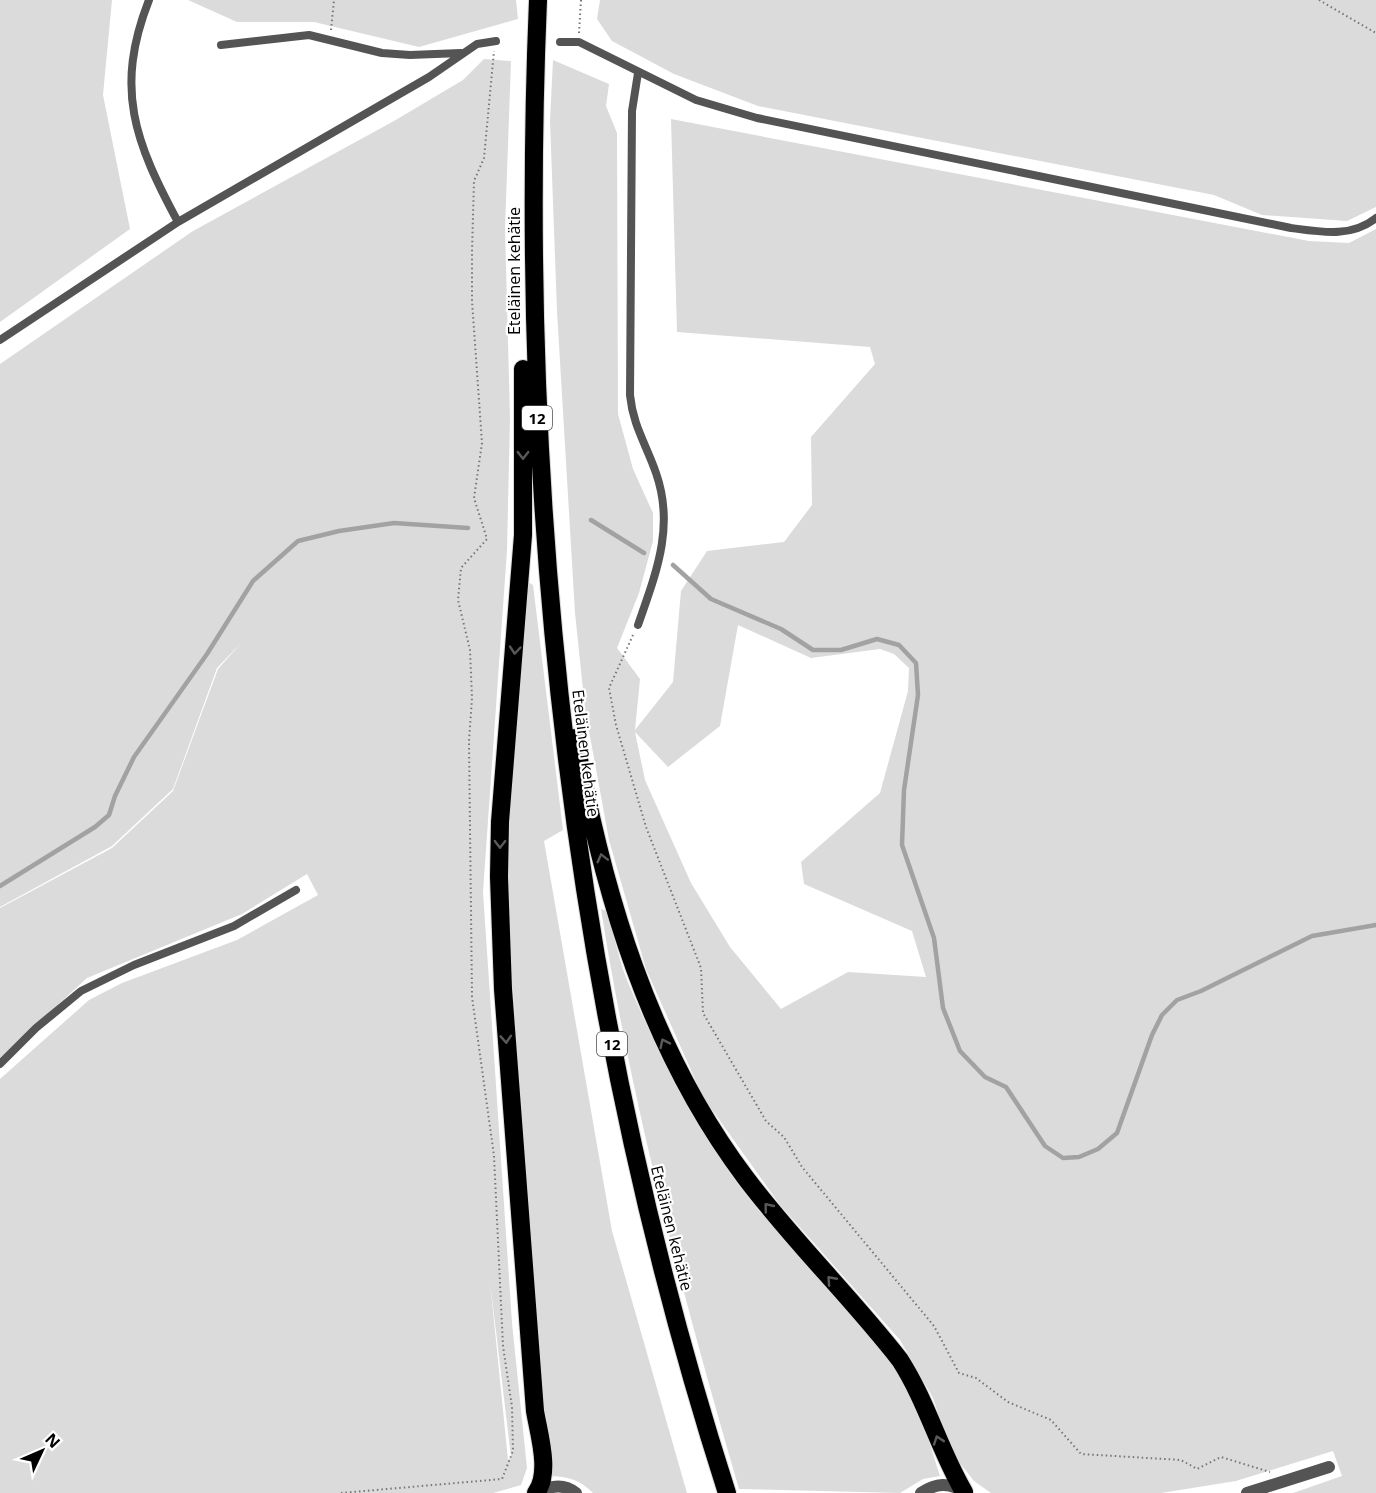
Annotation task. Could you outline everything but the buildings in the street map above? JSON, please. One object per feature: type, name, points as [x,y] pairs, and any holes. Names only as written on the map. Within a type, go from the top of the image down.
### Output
[{"type":"highway","name":"Eteläinen kehätie","points":[[538,0],[532,250],[536,404],[547,585],[579,856],[612,1044],[643,1196],[682,1349],[727,1493]]},
{"type":"highway","points":[[532,250],[524,365],[522,556],[500,822],[499,877],[500,945],[510,1087],[535,1411],[542,1464],[540,1486],[536,1493]]},
{"type":"highway","points":[[547,585],[591,817],[632,962],[662,1038],[691,1094],[745,1177],[806,1252],[900,1360],[915,1382],[942,1452],[964,1492]]},
{"type":"street","points":[[1247,1493],[1329,1467]]},
{"type":"street","points":[[921,1493],[937,1485],[947,1485],[964,1492]]},
{"type":"street","points":[[536,1493],[552,1486],[571,1489],[576,1493]]},
{"type":"lane","points":[[149,0],[132,51],[131,97],[138,138],[153,175],[178,222]]},
{"type":"lane","points":[[221,45],[282,36],[309,35],[382,53],[410,56],[462,52]]},
{"type":"lane","points":[[0,340],[178,222],[429,76],[462,52],[477,44],[496,41]]},
{"type":"lane","points":[[560,42],[579,42],[696,100],[757,117],[1291,228],[1346,232],[1366,225],[1376,218]]},
{"type":"lane","points":[[638,73],[632,111],[630,395],[637,430],[662,489],[666,528],[658,565],[638,624]]},
{"type":"lane","points":[[0,1064],[36,1028],[81,991],[134,965],[234,926],[296,890]]},
{"type":"path","points":[[330,39],[334,0]]},
{"type":"path","points":[[579,42],[581,0]]},
{"type":"path","points":[[1319,0],[1376,33]]},
{"type":"path","points":[[341,1493],[502,1479],[513,1451],[512,1407],[503,1346],[494,1156],[472,997],[469,741],[472,698],[470,650],[458,600],[461,568],[487,539],[474,498],[482,442],[472,301],[472,252],[474,181],[484,158],[489,117],[490,72],[496,41]]},
{"type":"path","points":[[638,624],[609,688],[616,725],[646,827],[701,968],[703,1013],[766,1121],[784,1137],[802,1167],[934,1326],[958,1372],[976,1378],[1008,1402],[1051,1420],[1081,1454],[1181,1460],[1197,1469],[1221,1457],[1264,1468],[1286,1482]]},
{"type":"shaded area","points":[[0,0],[112,0],[103,95],[130,229],[0,322]]},
{"type":"shaded area","points":[[188,0],[516,0],[518,19],[419,47],[314,22],[237,22]]},
{"type":"shaded area","points":[[600,0],[1376,0],[1376,207],[1347,221],[1262,215],[1214,195],[758,106],[674,74],[612,41],[597,19]]},
{"type":"shaded area","points":[[484,59],[511,61],[505,228],[510,418],[507,550],[483,892],[512,1323],[527,1468],[521,1485],[493,1493],[0,1493],[0,1079],[89,1000],[122,983],[237,940],[318,895],[307,874],[242,914],[87,978],[0,1058],[0,908],[112,848],[173,791],[218,669],[242,642],[217,668],[173,789],[112,846],[0,907],[0,364],[193,231],[394,121],[463,80]],"holes":[[[490,1281],[511,1457],[508,1460]]]},
{"type":"shaded area","points":[[553,60],[609,84],[606,106],[617,133],[618,414],[633,469],[653,513],[653,541],[639,593],[617,648],[640,679],[635,730],[673,682],[681,591],[707,551],[784,542],[812,505],[811,437],[875,364],[870,347],[677,332],[671,119],[1309,241],[1349,243],[1376,229],[1376,1493],[1293,1493],[1342,1476],[1333,1451],[1236,1481],[1161,1493],[991,1493],[974,1481],[952,1453],[933,1398],[900,1340],[780,1205],[703,1097],[646,969],[609,840],[585,709],[575,613],[557,311],[550,121]],"holes":[[[738,625],[811,658],[880,649],[894,654],[909,668],[908,691],[880,793],[801,862],[804,884],[912,931],[926,977],[848,972],[781,1009],[730,947],[691,883],[645,780],[635,732],[668,767],[720,726]]]},
{"type":"shaded area","points":[[528,582],[533,585],[563,830],[544,841],[612,1231],[687,1493],[593,1493],[574,1480],[551,1476],[543,1412],[507,906],[510,810]]},
{"type":"shaded area","points":[[601,909],[607,911],[624,972],[650,1033],[691,1111],[738,1184],[886,1355],[904,1382],[915,1405],[940,1476],[923,1479],[900,1493],[739,1489],[698,1345],[661,1201],[628,1056]]},
{"type":"waterway","points":[[591,520],[644,553]]},
{"type":"waterway","points":[[0,886],[95,827],[109,815],[115,796],[134,757],[207,654],[253,581],[298,541],[339,531],[394,523],[468,528]]},
{"type":"waterway","points":[[673,565],[711,599],[781,629],[813,650],[841,650],[877,639],[899,645],[916,663],[918,695],[904,790],[902,845],[934,938],[943,1008],[960,1051],[985,1077],[1006,1087],[1045,1146],[1063,1158],[1079,1157],[1098,1149],[1117,1133],[1152,1035],[1162,1015],[1177,1000],[1201,991],[1312,936],[1376,925]]}]
